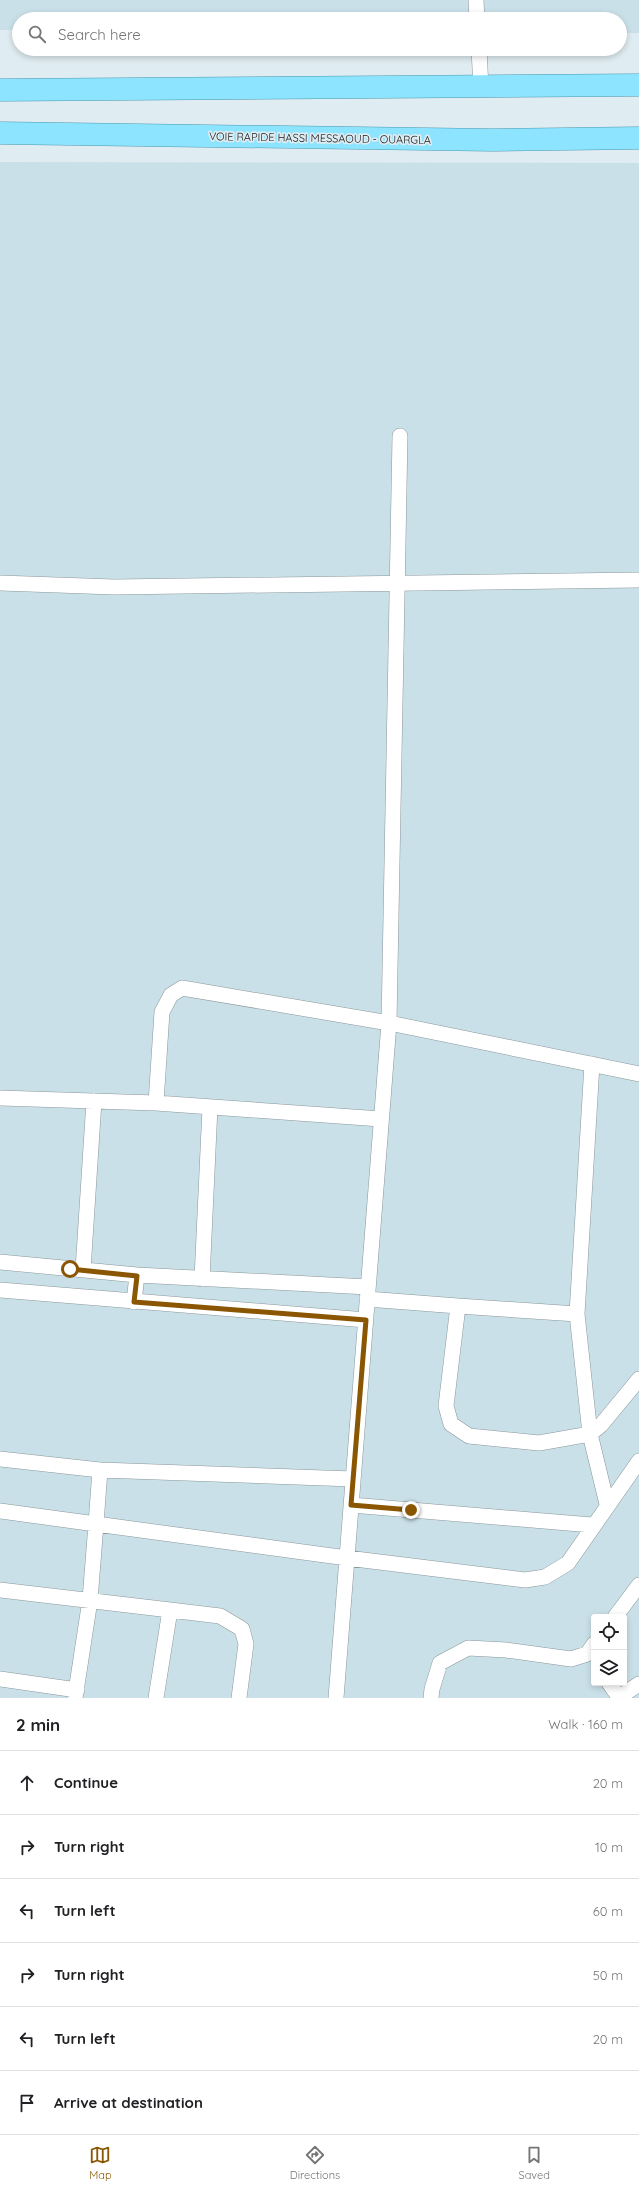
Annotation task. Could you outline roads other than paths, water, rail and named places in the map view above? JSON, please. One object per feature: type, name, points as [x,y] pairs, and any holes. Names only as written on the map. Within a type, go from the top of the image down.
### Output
[{"type":"highway","points":[[0,90],[481,88],[639,85]]},
{"type":"highway","name":"VOIE RAPIDE HASSI MESSAOUD - OUARGLA","points":[[0,133],[494,140],[639,138]]},
{"type":"lane","points":[[476,0],[477,12]]},
{"type":"lane","points":[[479,56],[481,88]]},
{"type":"lane","points":[[336,1698],[389,1023],[400,436]]},
{"type":"lane","points":[[0,583],[114,587],[639,580]]},
{"type":"lane","points":[[156,1103],[162,1012],[171,995],[182,988],[389,1023],[639,1074]]},
{"type":"lane","points":[[592,1064],[577,1314],[590,1434],[607,1504]]},
{"type":"lane","points":[[0,1098],[156,1103],[381,1119]]},
{"type":"lane","points":[[83,1270],[94,1101]]},
{"type":"lane","points":[[202,1279],[210,1107]]},
{"type":"lane","points":[[0,1262],[137,1276],[202,1279],[368,1293],[458,1306],[577,1314]]},
{"type":"lane","points":[[134,1302],[137,1276]]},
{"type":"lane","points":[[0,1290],[366,1320]]},
{"type":"lane","points":[[458,1306],[446,1406],[451,1424],[469,1436],[539,1443],[590,1434],[601,1425],[639,1379]]},
{"type":"lane","points":[[0,1459],[100,1470],[353,1480]]},
{"type":"lane","points":[[0,1511],[347,1558],[525,1580],[545,1577],[568,1562],[607,1504],[639,1461]]},
{"type":"lane","points":[[0,1679],[76,1694],[90,1600],[100,1470]]},
{"type":"lane","points":[[351,1505],[592,1526]]},
{"type":"lane","points":[[617,1614],[639,1585]]},
{"type":"lane","points":[[0,1590],[220,1616],[242,1629],[246,1644],[239,1698]]},
{"type":"lane","points":[[156,1698],[170,1610]]},
{"type":"lane","points":[[431,1698],[432,1689],[440,1662],[468,1648],[506,1650],[571,1659],[591,1654]]},
{"type":"lane","points":[[611,1686],[619,1698],[639,1684]]}]
